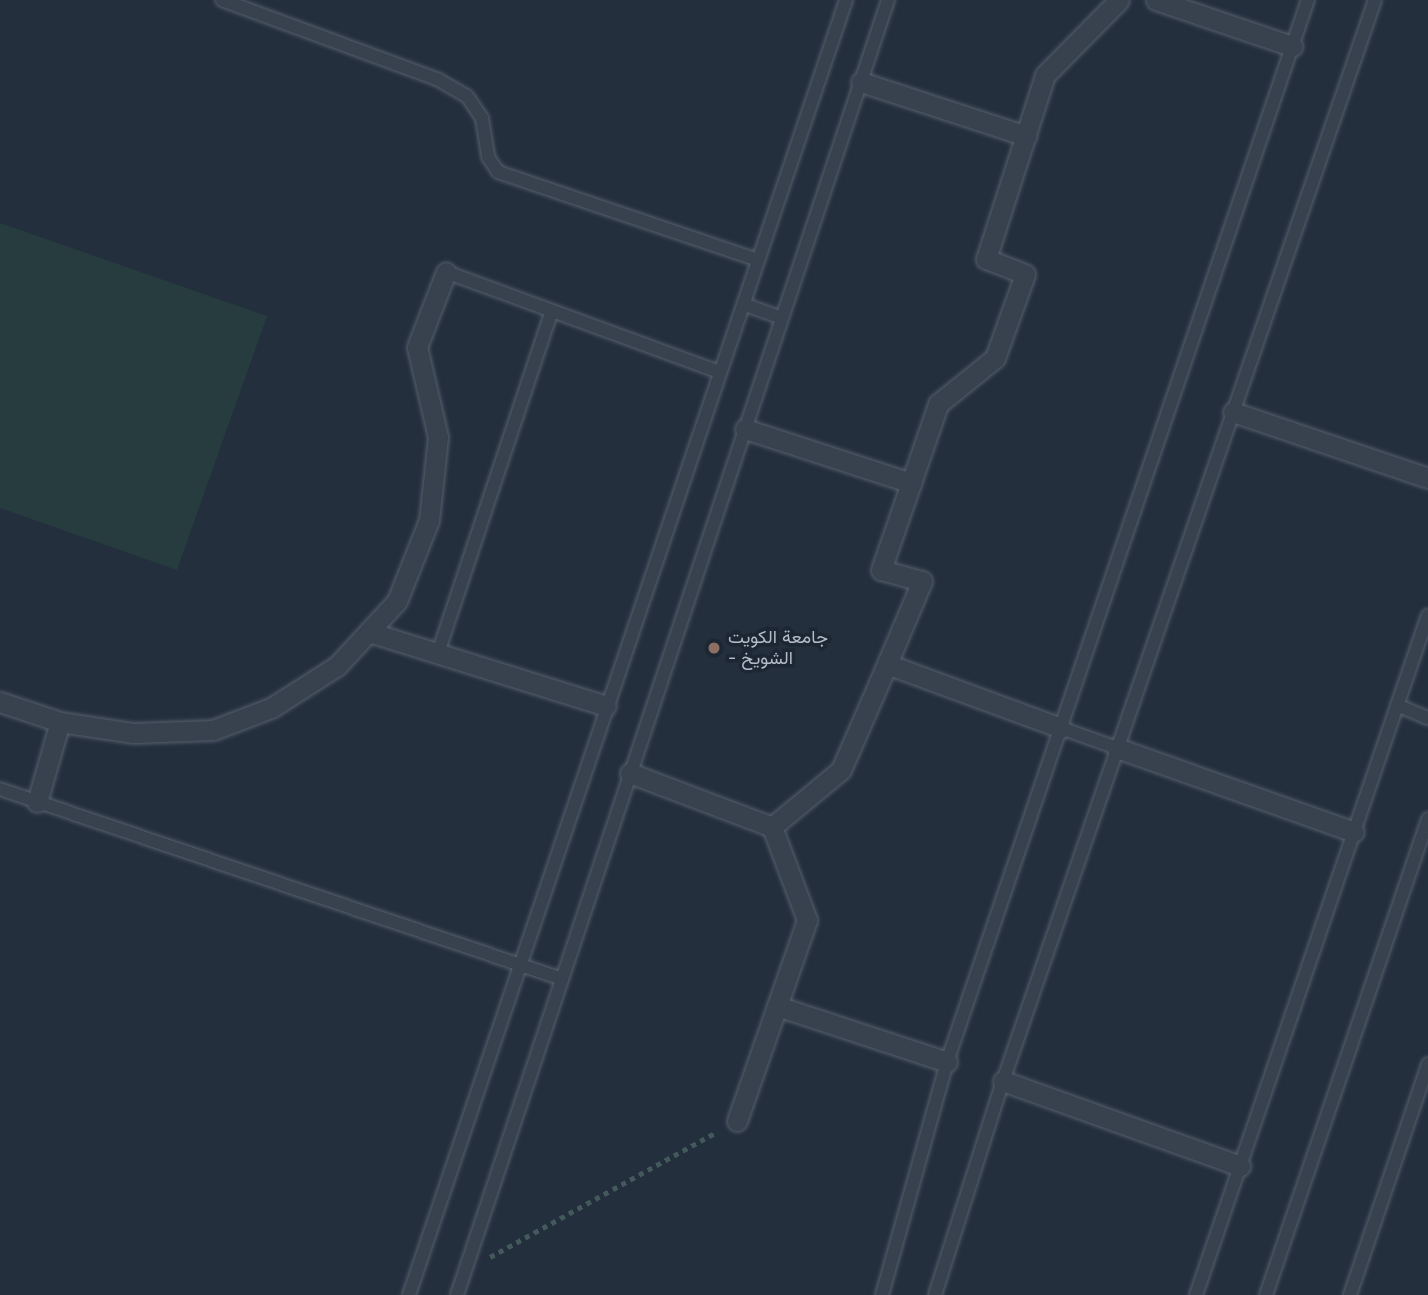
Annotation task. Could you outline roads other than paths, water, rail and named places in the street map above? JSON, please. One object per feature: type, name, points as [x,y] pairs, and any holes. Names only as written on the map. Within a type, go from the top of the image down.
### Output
[{"type":"street","points":[[772,827],[841,770],[887,664],[922,580],[881,570],[938,404],[995,358],[1025,274],[986,259],[1045,75],[1119,0]]},
{"type":"street","points":[[1156,0],[1292,46]]},
{"type":"street","points":[[861,82],[1026,136]]},
{"type":"street","points":[[0,702],[60,722],[134,733],[213,730],[271,708],[337,666],[397,601],[429,520],[438,438],[417,348],[446,272]]},
{"type":"street","points":[[1233,412],[1428,478]]},
{"type":"street","points":[[745,429],[911,483]]},
{"type":"street","points":[[369,632],[606,706]]},
{"type":"street","points":[[887,664],[1061,728]]},
{"type":"street","points":[[37,802],[60,722]]},
{"type":"street","points":[[1117,748],[1354,832]]},
{"type":"street","points":[[630,774],[772,827],[807,920],[737,1121]]},
{"type":"street","points":[[777,1006],[947,1062]]},
{"type":"street","points":[[1003,1081],[1240,1166]]},
{"type":"lane","points":[[222,0],[437,79],[467,96],[482,118],[488,156],[498,172],[758,260]]},
{"type":"lane","points":[[409,1295],[518,965],[846,0]]},
{"type":"lane","points":[[457,1295],[888,0]]},
{"type":"lane","points":[[882,1295],[947,1062],[1308,0]]},
{"type":"lane","points":[[935,1295],[1003,1081],[1375,0]]},
{"type":"lane","points":[[446,272],[720,372]]},
{"type":"lane","points":[[743,304],[782,318]]},
{"type":"lane","points":[[438,653],[552,311]]},
{"type":"lane","points":[[1196,1295],[1428,615]]},
{"type":"lane","points":[[1397,705],[1428,718]]},
{"type":"lane","points":[[1061,728],[1117,748]]},
{"type":"lane","points":[[0,789],[562,979]]},
{"type":"lane","points":[[1266,1295],[1428,819]]},
{"type":"lane","points":[[1350,1295],[1428,1064]]},
{"type":"place","name":"جامعة الكويت - الشويخ","points":[[714,648]]}]
